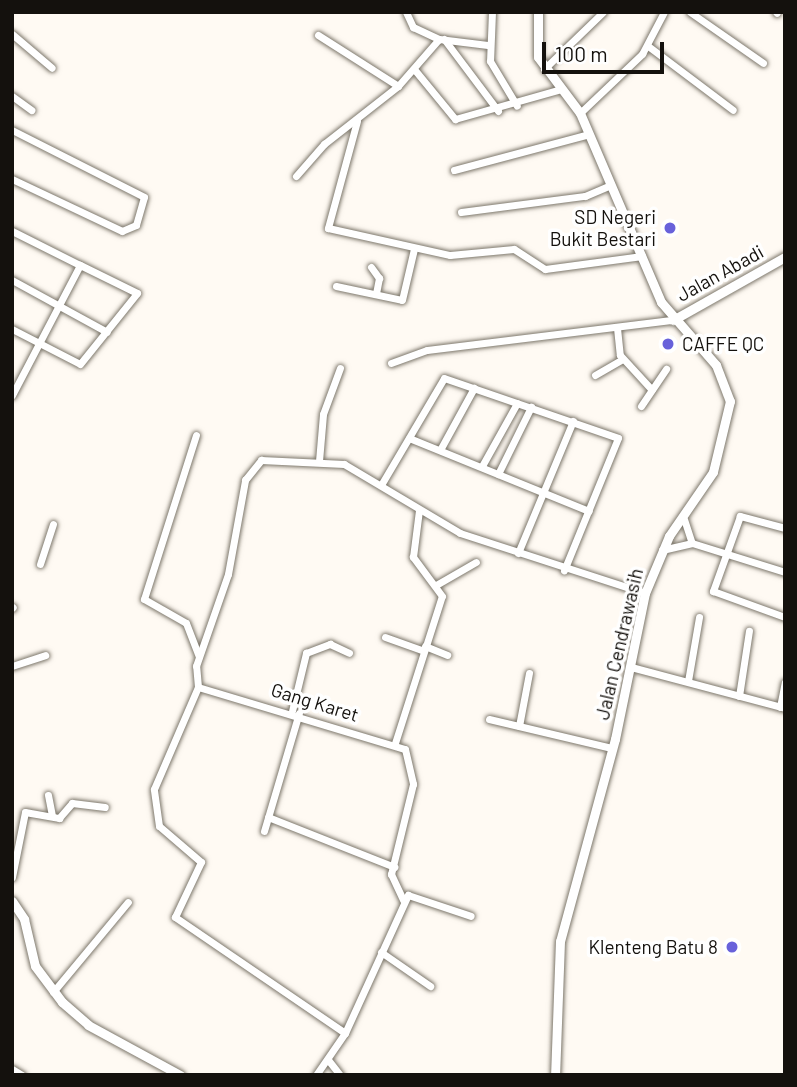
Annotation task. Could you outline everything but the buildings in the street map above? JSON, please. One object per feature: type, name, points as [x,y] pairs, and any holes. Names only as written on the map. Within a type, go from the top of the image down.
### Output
[{"type":"street","points":[[406,12],[413,27],[441,39],[488,45]]},
{"type":"street","points":[[492,12],[488,45],[492,65],[517,106]]},
{"type":"street","points":[[538,12],[536,50],[544,69],[603,12]]},
{"type":"street","points":[[580,113],[648,46],[664,12]]},
{"type":"street","points":[[690,12],[763,63]]},
{"type":"street","points":[[318,35],[398,86]]},
{"type":"street","points":[[14,37],[52,68]]},
{"type":"street","points":[[296,176],[324,144],[357,121],[398,86],[441,39]]},
{"type":"street","points":[[441,39],[498,111]]},
{"type":"street","points":[[648,46],[733,110]]},
{"type":"street","points":[[414,69],[452,117],[498,111],[561,89]]},
{"type":"street","name":"Jalan Cendrawasih","points":[[544,69],[580,113],[673,320],[716,365],[730,401],[713,472],[662,550],[645,593],[612,748],[560,941],[555,1075]]},
{"type":"street","points":[[12,96],[31,110]]},
{"type":"street","points":[[357,121],[327,227],[414,249],[454,255],[509,248],[550,269],[642,256]]},
{"type":"street","points":[[12,130],[144,197],[136,225],[122,231],[12,179]]},
{"type":"street","points":[[454,170],[589,134]]},
{"type":"street","points":[[461,212],[585,195],[611,185]]},
{"type":"street","points":[[12,231],[137,293],[80,364],[12,329]]},
{"type":"street","points":[[336,286],[402,300],[414,249]]},
{"type":"street","name":"Jalan Abadi","points":[[673,320],[785,257]]},
{"type":"street","points":[[12,395],[16,379],[80,265]]},
{"type":"street","points":[[371,267],[380,278],[376,294]]},
{"type":"street","points":[[12,280],[107,332]]},
{"type":"street","points":[[391,363],[427,350],[673,320]]},
{"type":"street","points":[[617,328],[623,359],[652,390]]},
{"type":"street","points":[[595,375],[623,359]]},
{"type":"street","points":[[319,461],[320,426],[340,368]]},
{"type":"street","points":[[641,406],[666,369]]},
{"type":"street","points":[[381,485],[443,378],[573,421],[620,440],[564,570]]},
{"type":"street","points":[[440,450],[474,388]]},
{"type":"street","points":[[482,466],[517,403]]},
{"type":"street","points":[[498,474],[531,407]]},
{"type":"street","points":[[518,553],[573,421]]},
{"type":"street","points":[[196,435],[144,598],[186,622],[199,658]]},
{"type":"street","points":[[409,438],[589,511]]},
{"type":"street","points":[[345,1033],[177,922],[201,862],[157,822],[155,781],[198,687],[199,658],[228,574],[248,471],[261,460],[344,464],[419,510],[518,553],[564,570],[645,593]]},
{"type":"street","points":[[419,510],[413,557],[418,571],[436,585],[442,596],[395,743],[412,758],[414,771],[391,884],[405,897],[471,916]]},
{"type":"street","points":[[785,528],[740,516],[715,594],[785,617]]},
{"type":"street","points":[[684,519],[692,543]]},
{"type":"street","points":[[40,564],[53,524]]},
{"type":"street","points":[[662,550],[692,543],[785,572]]},
{"type":"street","points":[[436,585],[476,562]]},
{"type":"street","points":[[688,681],[699,617]]},
{"type":"street","points":[[739,696],[749,631]]},
{"type":"street","points":[[385,637],[447,655]]},
{"type":"street","points":[[264,831],[296,712],[306,653],[330,644],[349,653]]},
{"type":"street","points":[[12,666],[45,655]]},
{"type":"street","points":[[631,667],[782,708],[785,682]]},
{"type":"street","points":[[519,726],[529,673]]},
{"type":"street","name":"Gang Karet","points":[[198,687],[296,712],[395,743]]},
{"type":"street","points":[[489,719],[612,748]]},
{"type":"street","points":[[48,794],[51,817]]},
{"type":"street","points":[[12,877],[25,812],[60,817],[72,803],[105,807]]},
{"type":"street","points":[[268,817],[394,867]]},
{"type":"street","points":[[316,1075],[329,1061],[345,1033],[405,897]]},
{"type":"street","points":[[12,901],[24,919],[36,966],[53,992],[88,1025],[180,1075]]},
{"type":"street","points":[[53,992],[128,902]]},
{"type":"street","points":[[381,952],[430,986]]},
{"type":"street","points":[[329,1061],[340,1075]]},
{"type":"street","points":[[12,1069],[22,1075]]},
{"type":"place","name":"SD Negeri Bukit Bestari","points":[[670,228]]},
{"type":"place","name":"CAFFE QC","points":[[668,344]]},
{"type":"place","name":"Klenteng Batu 8","points":[[732,947]]}]
